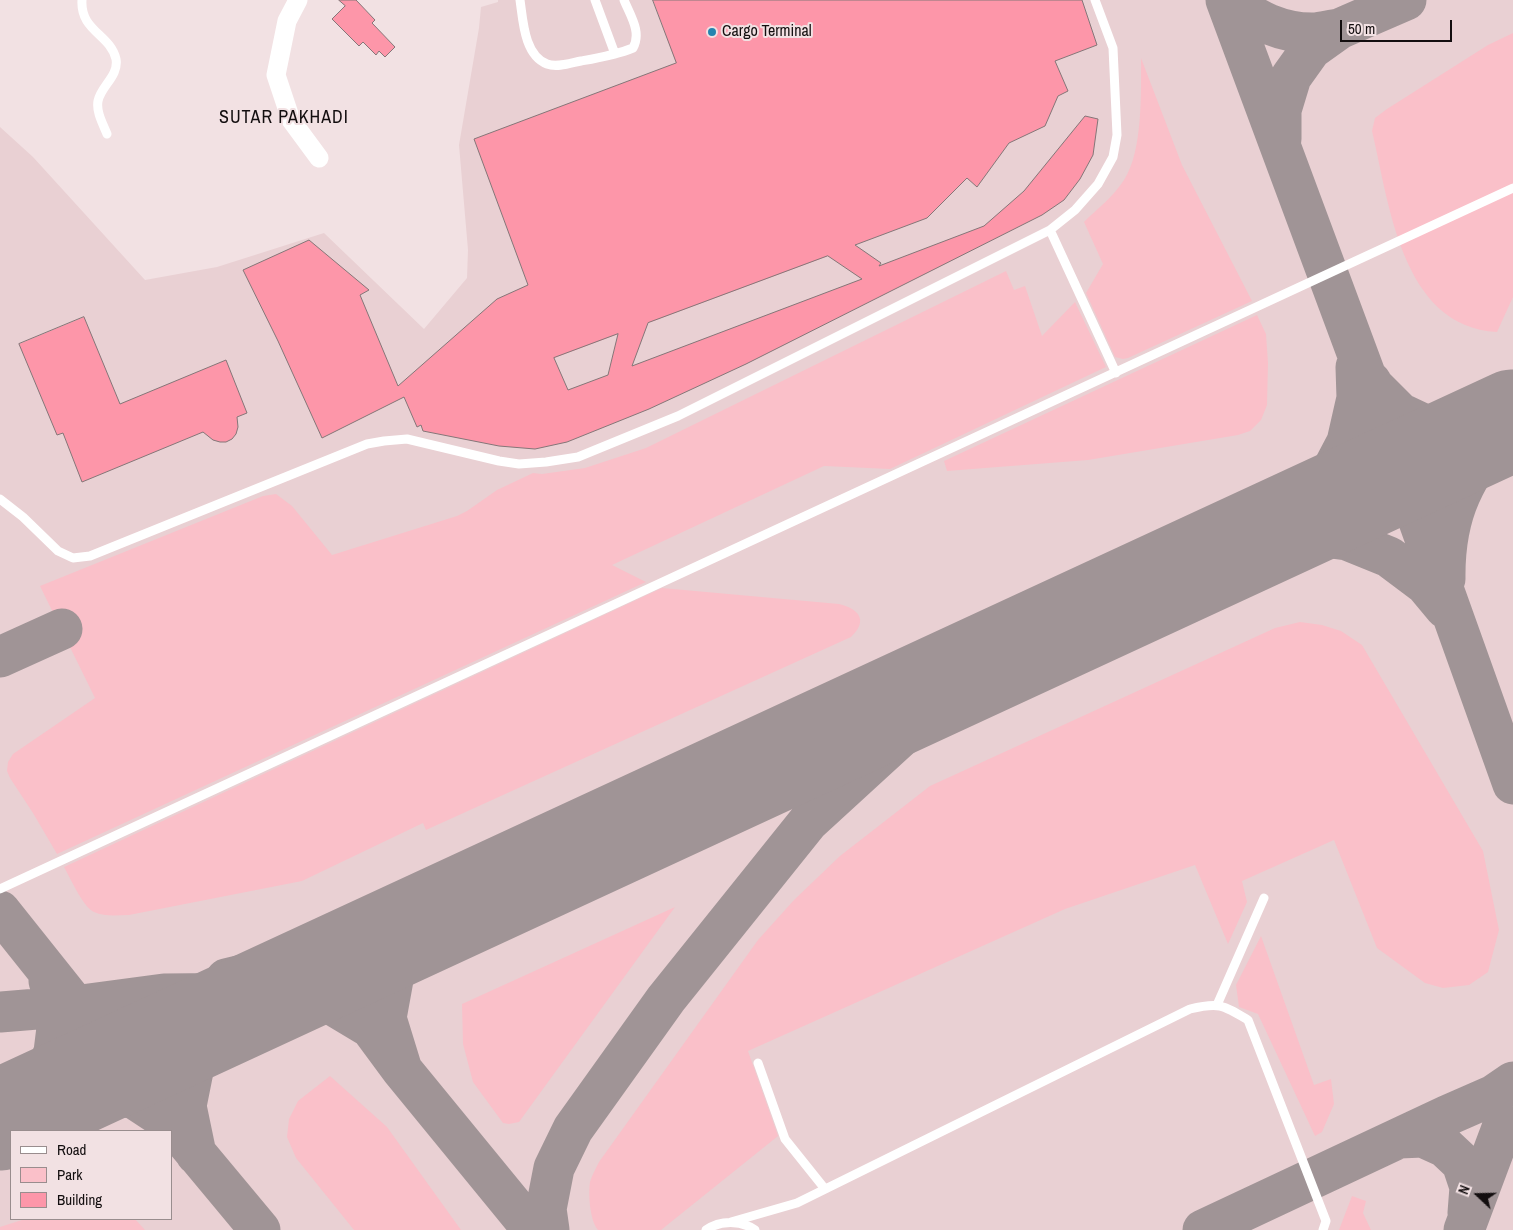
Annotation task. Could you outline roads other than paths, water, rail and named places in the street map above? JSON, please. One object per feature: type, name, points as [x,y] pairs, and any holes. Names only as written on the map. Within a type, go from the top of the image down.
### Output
[{"type":"street","points":[[298,0],[287,21],[276,75],[291,120],[319,158]]},
{"type":"lane","points":[[82,0],[82,11],[85,19],[111,49],[116,59],[116,70],[98,102],[98,111],[107,134]]},
{"type":"lane","points":[[520,0],[530,49],[547,65],[559,66],[615,54],[633,48],[637,34],[624,0]]},
{"type":"lane","points":[[595,0],[615,54]]},
{"type":"lane","points":[[0,499],[24,517],[58,551],[73,558],[90,556],[367,444],[384,440],[407,439],[499,461],[519,464],[546,462],[578,457],[678,416],[1050,230],[1075,210],[1098,184],[1113,157],[1117,134],[1113,48],[1095,0]]},
{"type":"lane","points":[[0,889],[1513,188]]},
{"type":"lane","points":[[1050,230],[1116,373]]},
{"type":"lane","points":[[1217,1005],[1264,898]]},
{"type":"lane","points":[[706,1230],[713,1225],[731,1222],[797,1203],[1190,1009],[1217,1005],[1228,1008],[1248,1020],[1326,1220],[1322,1230]]},
{"type":"lane","points":[[758,1062],[785,1139],[825,1189]]},
{"type":"lane","points":[[731,1222],[750,1226],[755,1230]]},
{"type":"place","name":"Cargo Terminal","points":[[712,32]]},
{"type":"district","name":"SUTAR PAKHADI","points":[[284,118]]}]
